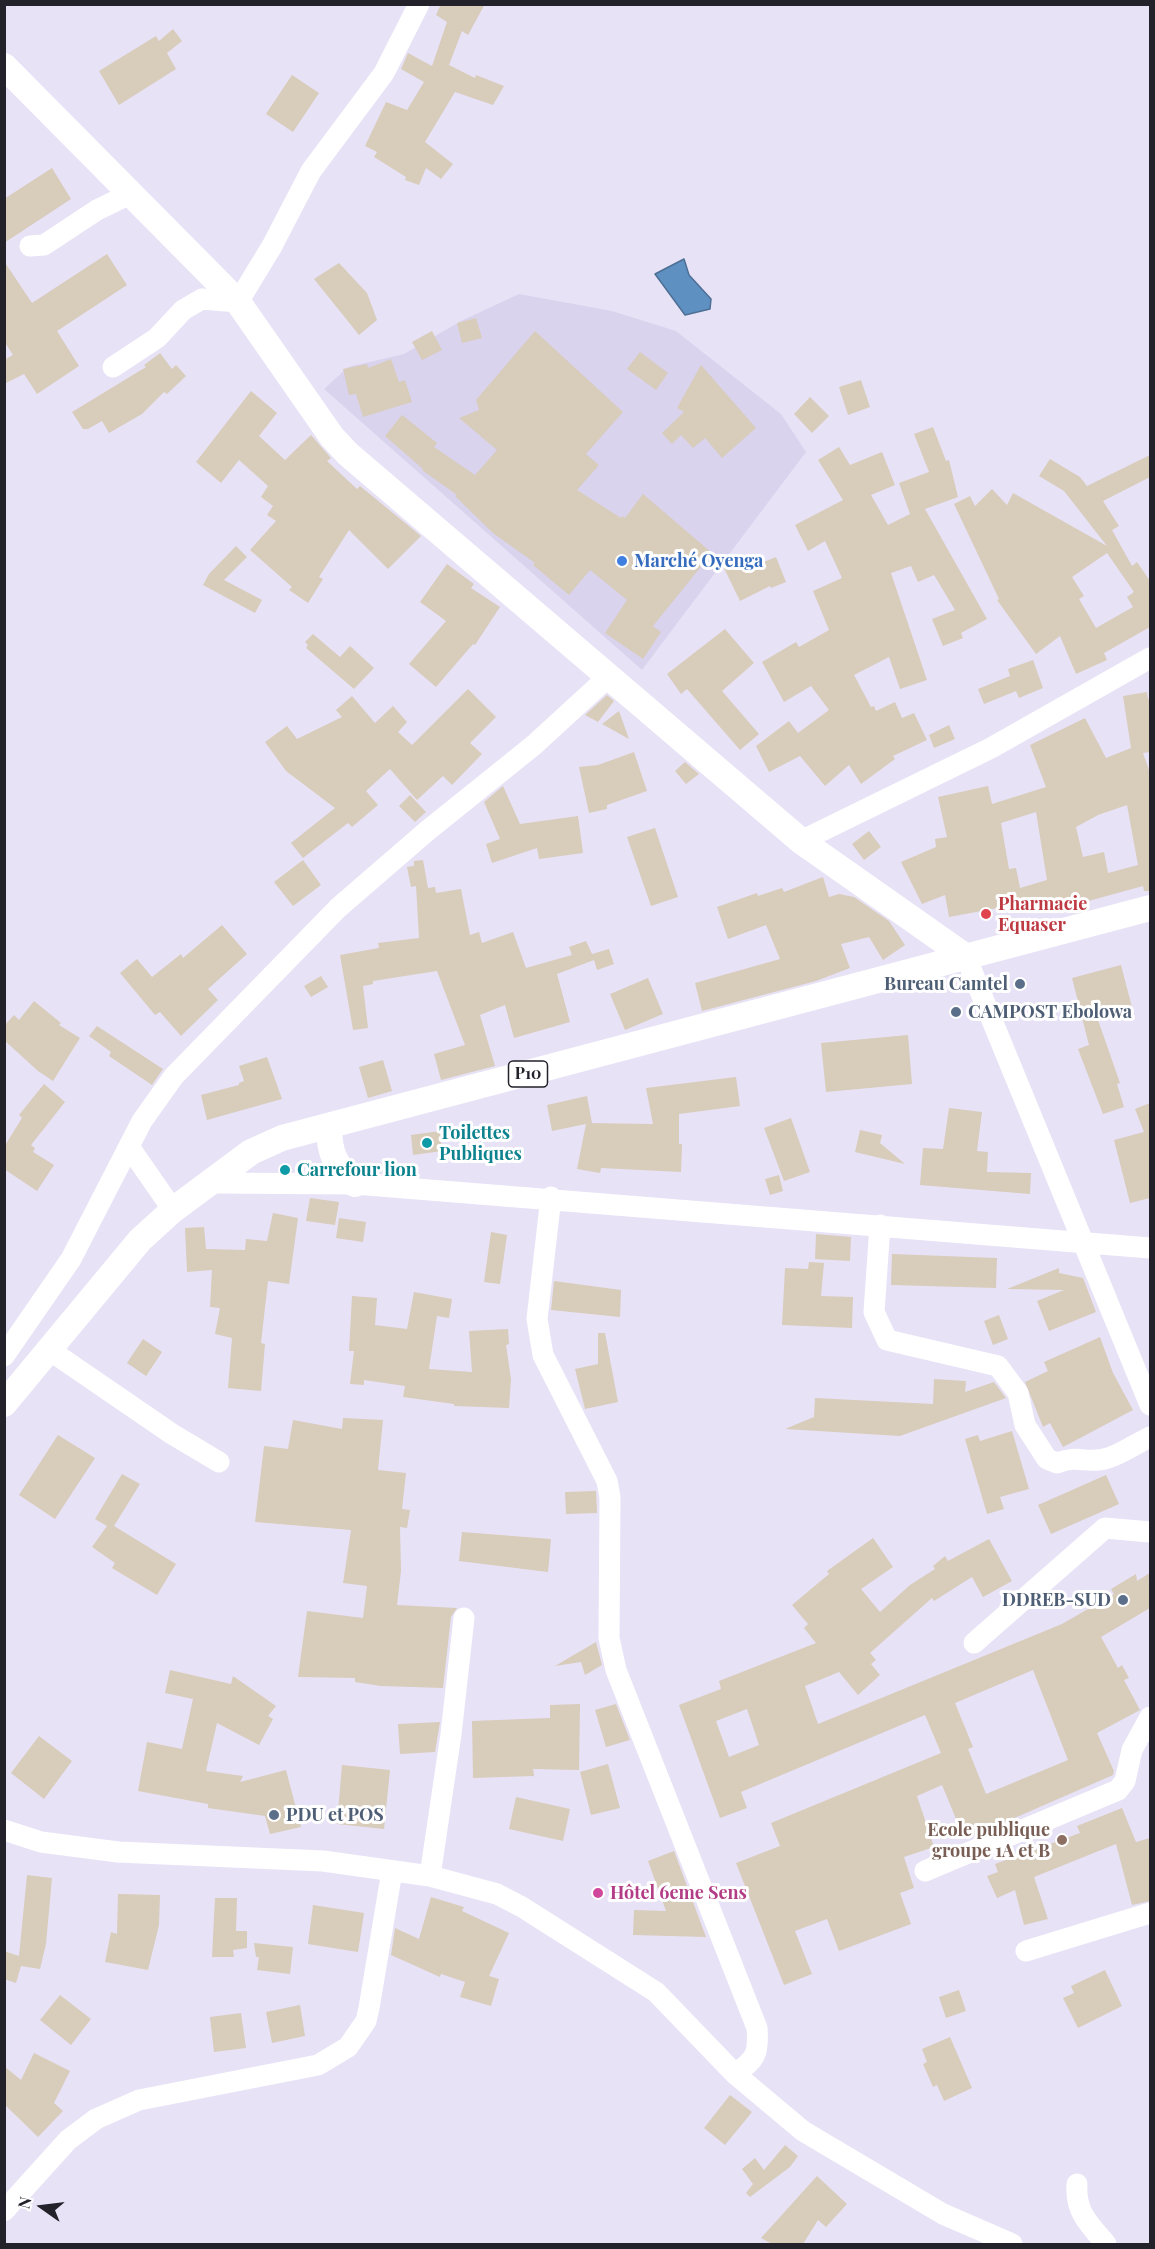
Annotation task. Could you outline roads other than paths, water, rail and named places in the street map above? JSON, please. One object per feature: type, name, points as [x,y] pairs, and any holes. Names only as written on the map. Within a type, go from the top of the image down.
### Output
[{"type":"main road","points":[[4,66],[14,88],[130,194],[238,303],[332,437],[348,454],[607,678],[801,841],[966,957]]},
{"type":"main road","name":"P10","points":[[4,1404],[140,1240],[173,1210],[213,1183],[251,1152],[282,1138],[1150,908]]},
{"type":"main road","points":[[329,1127],[329,1147],[339,1167],[356,1184]]},
{"type":"street","points":[[113,367],[157,338],[183,310],[202,299],[238,303],[272,246],[311,171],[384,73],[419,4]]},
{"type":"street","points":[[30,246],[44,245],[97,210],[130,194]]},
{"type":"street","points":[[801,841],[991,748],[1150,658]]},
{"type":"street","points":[[4,1356],[71,1259],[155,1101],[174,1076],[338,908],[427,831],[534,745],[607,678]]},
{"type":"street","points":[[966,957],[1085,1242],[1150,1405]]},
{"type":"street","points":[[130,1148],[173,1210]]},
{"type":"street","points":[[213,1183],[356,1184],[551,1197],[1150,1248]]},
{"type":"street","points":[[551,1197],[537,1319],[539,1338],[543,1355],[607,1481],[610,1497],[609,1638],[613,1662],[757,2028],[758,2046],[753,2061],[735,2073]]},
{"type":"street","points":[[880,1225],[874,1312],[887,1340],[998,1366],[1018,1393],[1025,1425],[1047,1459],[1057,1463],[1072,1457],[1088,1461],[1108,1458],[1150,1437]]},
{"type":"street","points":[[48,1349],[172,1434],[219,1462]]},
{"type":"street","points":[[974,1643],[1105,1528],[1150,1532]]},
{"type":"street","points":[[429,1876],[451,1734],[464,1618]]},
{"type":"street","points":[[925,1871],[1118,1790],[1125,1781],[1132,1750],[1150,1717]]},
{"type":"street","points":[[4,1830],[41,1842],[118,1852],[323,1861],[429,1876],[497,1894],[598,1954],[656,1992],[735,2073],[803,2131],[846,2159],[943,2214],[1012,2244]]},
{"type":"street","points":[[4,2211],[68,2139],[96,2119],[139,2100],[318,2065],[348,2047],[366,2021],[392,1871]]},
{"type":"street","points":[[1026,1951],[1150,1913]]},
{"type":"street","points":[[1077,2184],[1076,2200],[1081,2216],[1106,2244]]},
{"type":"water","points":[[684,259],[689,275],[711,299],[710,309],[685,315],[655,274]]},
{"type":"place","name":"Marché Oyenga","points":[[622,561]]},
{"type":"place","name":"Pharmacie Equaser","points":[[986,914]]},
{"type":"place","name":"Bureau Camtel","points":[[1020,984]]},
{"type":"place","name":"CAMPOST Ebolowa","points":[[956,1012]]},
{"type":"place","name":"Toilettes Publiques","points":[[427,1143]]},
{"type":"place","name":"Carrefour lion","points":[[285,1170]]},
{"type":"place","name":"DDREB-SUD","points":[[1123,1600]]},
{"type":"place","name":"PDU et POS","points":[[274,1815]]},
{"type":"place","name":"Ecole publique groupe 1A et B","points":[[1062,1840]]},
{"type":"place","name":"Hôtel 6eme Sens","points":[[598,1893]]}]
